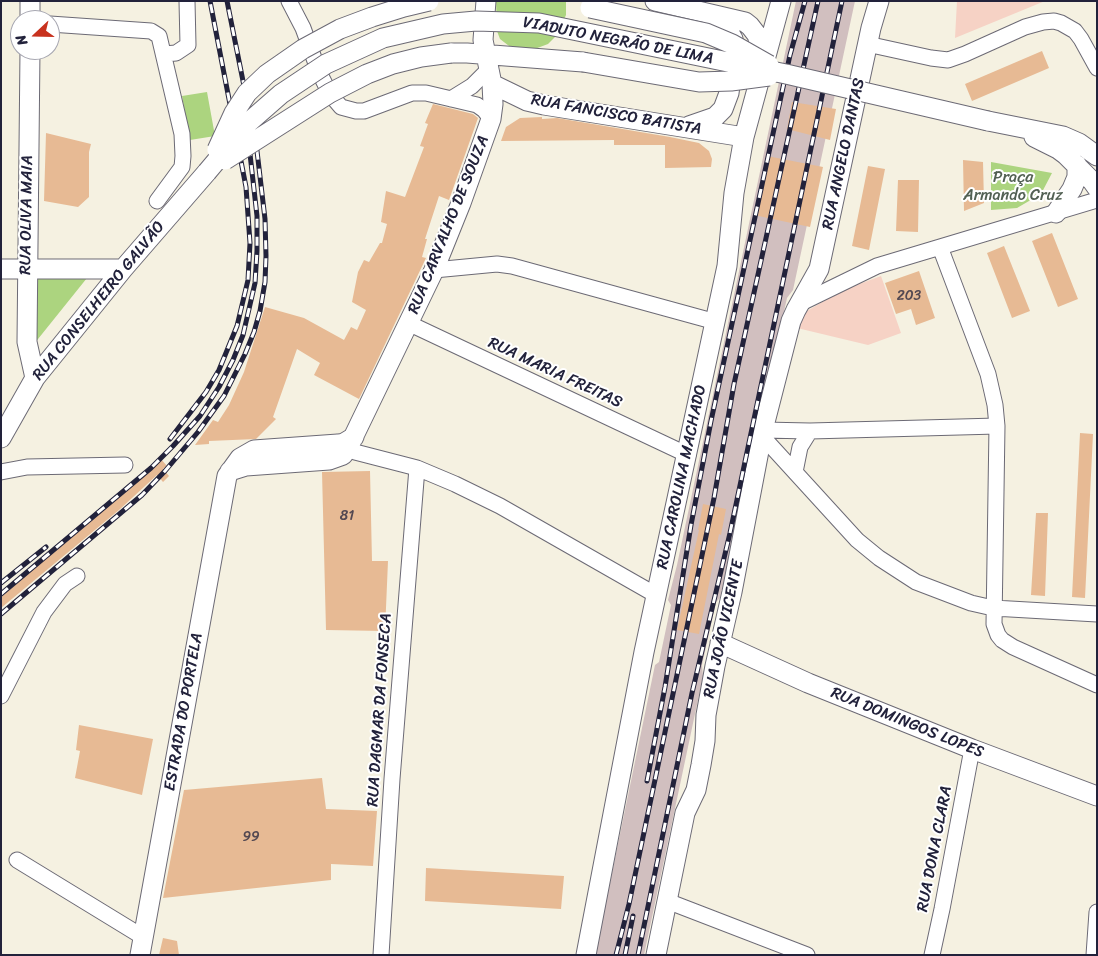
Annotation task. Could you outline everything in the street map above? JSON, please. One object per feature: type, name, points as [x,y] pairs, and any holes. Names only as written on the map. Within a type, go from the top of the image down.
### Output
[{"type":"main road","points":[[207,172],[234,113],[247,93],[267,74],[304,49],[340,29],[396,9],[430,1]]},
{"type":"main road","name":"RUA CARVALHO DE SOUZA","points":[[351,442],[434,270],[461,203],[491,119],[493,104],[484,24],[486,1]]},
{"type":"main road","points":[[655,1],[736,19],[750,26],[757,35],[764,60]]},
{"type":"main road","name":"RUA CAROLINA MACHADO","points":[[586,955],[644,652],[688,455],[727,266],[734,193],[744,137],[781,1]]},
{"type":"main road","name":"RUA ANGELO DANTAS","points":[[799,304],[819,269],[867,44],[879,1]]},
{"type":"main road","points":[[586,4],[706,34],[732,44],[786,74]]},
{"type":"main road","points":[[686,127],[713,119],[722,109],[729,93],[735,48],[733,39],[726,27],[709,14]]},
{"type":"main road","name":"VIADUTO NEGRÃO DE LIMA","points":[[207,172],[249,122],[281,94],[304,77],[334,59],[383,38],[443,24],[488,20],[538,23],[786,74],[1012,127]]},
{"type":"main road","points":[[207,172],[330,93],[366,74],[393,64],[421,57],[451,53],[488,69],[583,62],[699,82],[731,81],[786,74]]},
{"type":"main road","name":"RUA OLIVA MAIA","points":[[30,60],[26,342],[35,378]]},
{"type":"main road","name":"RUA FANCISCO BATISTA","points":[[488,69],[527,101],[744,137]]},
{"type":"main road","points":[[1012,127],[1063,136],[1079,143],[1097,156]]},
{"type":"main road","points":[[1012,127],[1058,149],[1078,165],[1097,188]]},
{"type":"main road","points":[[1056,213],[1072,189],[1077,177],[1078,165]]},
{"type":"main road","name":"RUA CONSELHEIRO GALVÃO","points":[[1,438],[35,378],[123,268],[207,172]]},
{"type":"main road","points":[[1,268],[123,268]]},
{"type":"main road","name":"RUA JOÃO VICENTE","points":[[656,955],[685,812],[696,790],[701,766],[705,741],[706,715],[732,592],[762,433],[791,321],[799,304]]},
{"type":"main road","points":[[1,420],[21,401]]},
{"type":"main road","name":"ESTRADA DO PORTELA","points":[[142,946],[226,476],[240,458],[254,450],[351,442]]},
{"type":"main road","name":"RUA DOMINGOS LOPES","points":[[720,643],[808,684],[1097,796]]},
{"type":"street","points":[[164,54],[176,53],[188,45],[187,1]]},
{"type":"street","points":[[289,1],[303,28],[319,72],[330,94],[341,107],[356,112],[364,111],[412,93],[426,93],[476,105],[484,110],[491,119]]},
{"type":"street","points":[[867,44],[948,60],[1025,28],[1054,21],[1075,31],[1097,68]]},
{"type":"street","points":[[60,25],[151,31],[159,36],[182,134],[183,156],[182,167],[157,201]]},
{"type":"street","points":[[451,99],[472,86],[488,69]]},
{"type":"street","points":[[799,304],[877,266],[1097,200]]},
{"type":"street","points":[[940,247],[988,374],[995,405],[997,426],[994,624],[1002,640],[1013,647],[1097,685]]},
{"type":"street","points":[[434,270],[497,264],[512,266],[716,322]]},
{"type":"street","name":"RUA MARIA FREITAS","points":[[408,323],[688,455]]},
{"type":"street","points":[[762,433],[997,426]]},
{"type":"street","points":[[795,472],[800,447],[810,431]]},
{"type":"street","points":[[762,433],[857,540],[879,558],[916,582],[971,603],[993,608],[1097,614]]},
{"type":"street","points":[[351,442],[355,452],[417,468],[500,506],[656,595]]},
{"type":"street","points":[[1,472],[27,466],[125,465]]},
{"type":"street","name":"RUA DAGMAR DA FONSECA","points":[[380,955],[417,468]]},
{"type":"street","points":[[1,696],[44,612],[65,584],[77,576]]},
{"type":"street","name":"RUA DONA CLARA","points":[[932,955],[972,749]]},
{"type":"street","points":[[17,860],[142,946]]},
{"type":"street","points":[[667,900],[807,955]]},
{"type":"street","points":[[1094,955],[1097,912]]},
{"type":"shaded area","points":[[796,1],[855,1],[793,290],[787,298],[720,598],[716,602],[702,665],[703,676],[644,955],[595,955],[655,665],[659,662],[671,605],[668,600]]},
{"type":"shaded area","points":[[957,1],[1045,1],[955,38]]},
{"type":"shaded area","points":[[881,276],[901,333],[868,345],[797,328],[800,315],[843,290]]},
{"type":"green space","points":[[496,1],[566,1],[566,15],[556,36],[548,44],[532,50],[513,49],[500,39],[497,31]]},
{"type":"green space","points":[[207,92],[215,136],[190,140],[182,96]]},
{"type":"green space","name":"Praça Armando Cruz","points":[[991,162],[1052,173],[1041,194],[1017,208],[991,210]]},
{"type":"green space","points":[[35,278],[87,278],[34,344]]},
{"type":"building","points":[[1042,51],[1049,68],[972,101],[965,84]]},
{"type":"building","points":[[792,102],[836,109],[830,140],[787,129]]},
{"type":"building","points":[[433,104],[473,114],[478,118],[449,200],[439,196],[425,239],[427,239],[422,257],[426,258],[359,399],[314,375],[320,363],[297,349],[273,417],[276,419],[256,439],[209,441],[209,444],[195,445],[213,420],[218,422],[229,405],[244,372],[265,307],[304,318],[344,340],[351,327],[357,330],[366,310],[352,302],[358,272],[364,260],[369,262],[380,243],[382,243],[387,224],[381,222],[386,191],[405,197],[424,147],[420,146],[428,124],[425,123]]},
{"type":"building","points":[[542,117],[542,119],[557,118],[699,143],[709,151],[712,159],[711,167],[665,168],[665,145],[614,145],[614,140],[501,141],[506,127],[520,118]]},
{"type":"building","points":[[46,133],[91,144],[89,152],[89,197],[78,207],[44,201]]},
{"type":"building","points":[[767,156],[823,167],[810,227],[754,215]]},
{"type":"building","points":[[963,160],[983,162],[984,203],[964,211]]},
{"type":"building","points":[[868,166],[885,169],[869,250],[852,246]]},
{"type":"building","points":[[898,180],[919,180],[918,232],[896,231]]},
{"type":"building","points":[[1052,233],[1078,299],[1058,307],[1032,241]]},
{"type":"building","points":[[1004,246],[1030,311],[1012,318],[987,253]]},
{"type":"building","points":[[919,271],[935,318],[916,325],[911,309],[896,314],[885,283]]},
{"type":"building","points":[[1080,433],[1093,434],[1085,598],[1072,597]]},
{"type":"building","points":[[161,459],[167,466],[163,469],[169,476],[163,482],[157,475],[119,510],[1,608],[1,597]]},
{"type":"building","points":[[370,471],[372,561],[388,561],[385,631],[326,630],[322,472]]},
{"type":"building","points":[[703,504],[726,509],[721,535],[719,534],[699,634],[677,630]]},
{"type":"building","points":[[1036,513],[1048,513],[1045,596],[1031,595]]},
{"type":"building","points":[[79,725],[153,739],[142,795],[75,778],[80,751],[76,750]]},
{"type":"building","points":[[322,778],[326,809],[377,811],[373,866],[331,864],[331,880],[163,898],[184,790]]},
{"type":"building","points":[[426,868],[564,876],[561,909],[425,901]]},
{"type":"building","points":[[163,938],[177,941],[179,955],[159,955]]},
{"type":"railway","points":[[170,439],[206,392],[219,370],[237,326],[248,280],[250,243],[246,187],[210,1]]},
{"type":"railway","points":[[1,614],[142,495],[165,471],[198,432],[224,396],[254,332],[265,282],[265,219],[257,151],[227,1]]},
{"type":"railway","points":[[647,781],[711,421],[790,55],[805,1]]},
{"type":"railway","points":[[616,955],[629,904],[714,498],[734,384],[818,1]]},
{"type":"railway","points":[[638,955],[692,693],[730,533],[842,1]]},
{"type":"railway","points":[[1,594],[151,468],[200,416],[219,387],[243,335],[255,283],[257,216],[250,154]]},
{"type":"railway","points":[[1,583],[46,547]]},
{"type":"railway","points":[[625,955],[633,916]]}]
